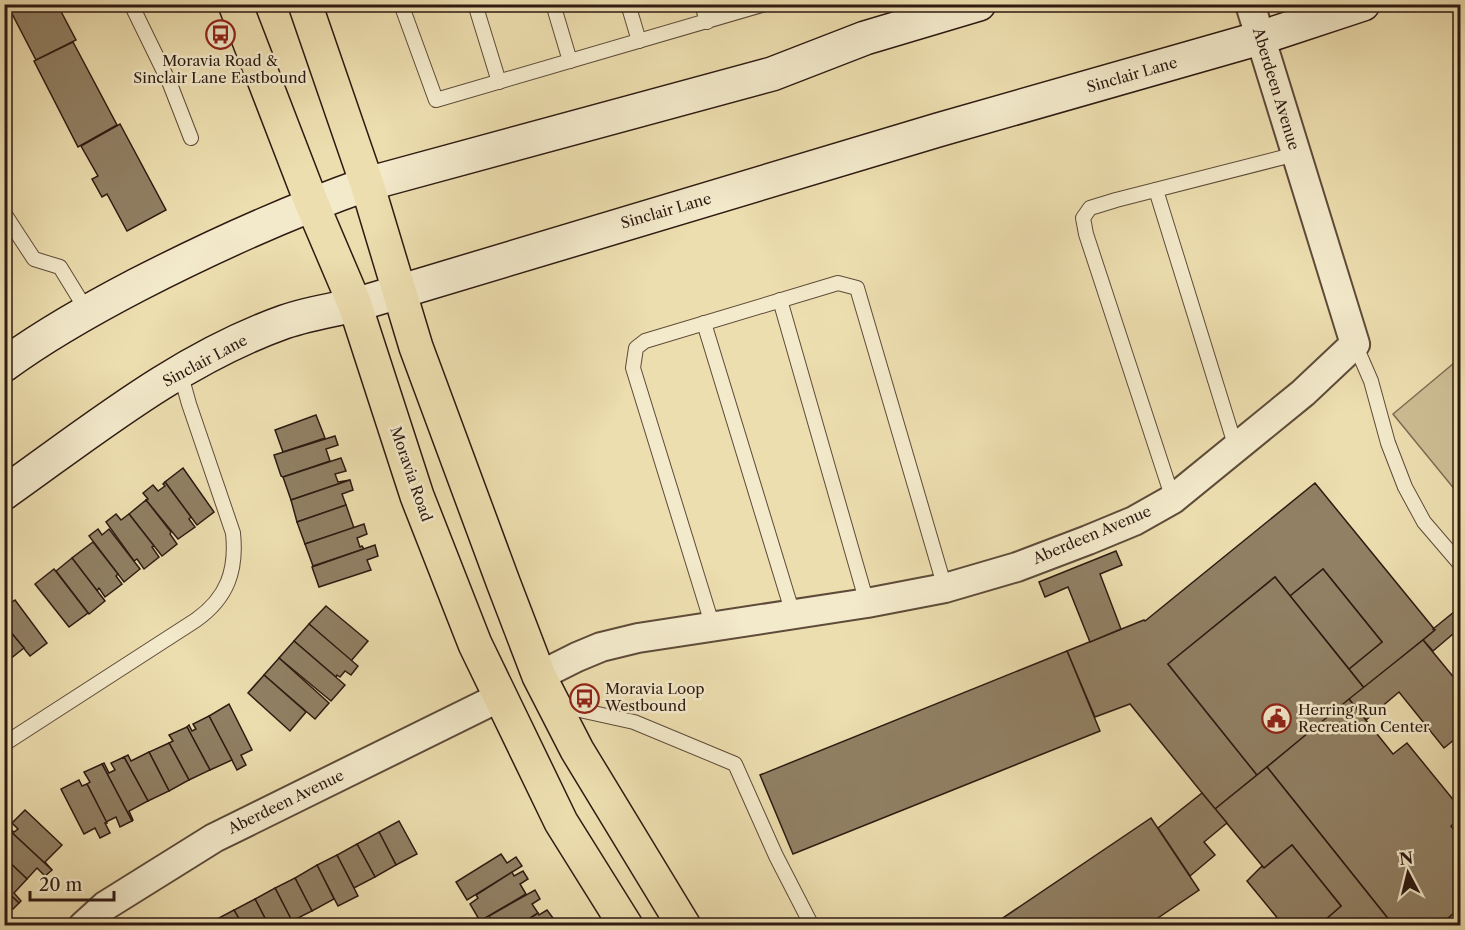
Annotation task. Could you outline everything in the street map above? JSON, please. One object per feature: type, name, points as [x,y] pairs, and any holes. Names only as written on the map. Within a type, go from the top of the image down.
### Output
[{"type":"main road","name":"Moravia Road","points":[[235,4],[312,204],[355,305],[417,496],[475,644],[561,822],[626,926]]},
{"type":"main road","points":[[306,4],[366,184],[420,358],[546,690],[577,750],[684,926]]},
{"type":"street","points":[[4,365],[87,311],[185,260],[312,204],[366,184],[772,74],[865,38],[979,4]]},
{"type":"street","name":"Aberdeen Avenue","points":[[546,690],[601,647],[638,638],[867,603],[945,588],[1017,567],[1134,521],[1173,499],[1303,393],[1355,344],[1250,4]]},
{"type":"street","name":"Sinclair Lane","points":[[4,493],[180,371],[224,347],[286,321],[355,305],[938,130],[1260,38],[1363,4]]},
{"type":"street","name":"Aberdeen Avenue","points":[[83,926],[105,906],[214,838],[500,697]]},
{"type":"lane","points":[[131,4],[170,84],[191,138]]},
{"type":"lane","points":[[401,4],[436,100],[765,4]]},
{"type":"lane","points":[[475,4],[499,82]]},
{"type":"lane","points":[[553,4],[570,61]]},
{"type":"lane","points":[[628,4],[639,41]]},
{"type":"lane","points":[[702,4],[707,22]]},
{"type":"lane","points":[[1173,499],[1086,234],[1083,218],[1090,208],[1296,154]]},
{"type":"lane","points":[[1156,190],[1236,448]]},
{"type":"lane","points":[[4,213],[34,260],[60,267],[87,311]]},
{"type":"lane","points":[[713,627],[633,368],[636,348],[645,341],[838,283],[857,288],[945,588]]},
{"type":"lane","points":[[780,300],[867,603]]},
{"type":"lane","points":[[705,323],[793,614]]},
{"type":"lane","points":[[1355,344],[1371,381],[1405,487],[1424,522],[1461,564]]},
{"type":"lane","points":[[4,744],[196,620],[209,610],[225,588],[232,572],[233,533],[180,371]]},
{"type":"lane","points":[[546,690],[735,764],[776,856],[812,926]]},
{"type":"shaded area","points":[[1460,358],[1460,496],[1393,414]]},
{"type":"building","points":[[7,4],[57,4],[76,40],[36,60]]},
{"type":"building","points":[[73,42],[117,125],[78,147],[34,61]]},
{"type":"building","points":[[120,124],[166,210],[127,231],[107,194],[102,197],[92,179],[98,176],[81,146]]},
{"type":"building","points":[[316,415],[325,438],[283,452],[275,430]]},
{"type":"building","points":[[335,436],[338,445],[326,449],[330,461],[281,476],[274,455]]},
{"type":"building","points":[[341,458],[346,471],[335,474],[338,482],[350,480],[291,500],[283,477]]},
{"type":"building","points":[[183,468],[214,512],[197,525],[165,482]]},
{"type":"building","points":[[350,480],[353,490],[342,494],[346,505],[297,522],[291,500]]},
{"type":"building","points":[[165,482],[191,517],[189,519],[195,527],[178,539],[146,500],[148,499],[143,493],[153,485],[158,491],[165,486],[163,484]]},
{"type":"building","points":[[1315,483],[1435,630],[1364,688],[1349,669],[1382,642],[1323,569],[1290,596],[1275,577],[1168,664],[1257,775],[1215,809],[1130,704],[1095,717],[1067,651],[1145,621]]},
{"type":"building","points":[[146,500],[171,532],[177,544],[162,556],[129,514]]},
{"type":"building","points":[[346,505],[354,528],[305,544],[297,522]]},
{"type":"building","points":[[116,514],[121,520],[129,514],[154,546],[152,547],[159,557],[144,569],[137,559],[134,561],[106,522]]},
{"type":"building","points":[[364,524],[367,534],[357,538],[360,547],[364,549],[313,566],[305,544]]},
{"type":"building","points":[[98,529],[102,535],[109,529],[140,569],[124,582],[89,536]]},
{"type":"building","points":[[93,542],[118,574],[116,576],[122,584],[105,597],[99,588],[97,591],[72,558]]},
{"type":"building","points":[[375,545],[378,556],[367,560],[371,570],[319,587],[312,567]]},
{"type":"building","points":[[1116,551],[1122,565],[1100,574],[1121,629],[1090,642],[1068,587],[1045,597],[1039,582]]},
{"type":"building","points":[[72,558],[105,601],[89,614],[56,571]]},
{"type":"building","points":[[54,569],[88,613],[69,627],[35,584]]},
{"type":"building","points":[[1323,569],[1382,642],[1349,669],[1290,596]]},
{"type":"building","points":[[1275,577],[1364,688],[1257,775],[1168,664]]},
{"type":"building","points":[[5,598],[9,604],[15,600],[47,643],[30,656],[4,624]]},
{"type":"building","points":[[326,606],[368,641],[351,661],[309,624]]},
{"type":"building","points":[[1460,607],[1460,628],[1433,651],[1423,640]]},
{"type":"building","points":[[4,624],[24,648],[5,663],[4,663]]},
{"type":"building","points":[[309,624],[358,666],[351,675],[345,671],[340,677],[337,675],[336,677],[294,641]]},
{"type":"building","points":[[1423,640],[1460,685],[1460,735],[1444,748],[1399,692],[1366,720],[1349,699]]},
{"type":"building","points":[[294,641],[345,685],[331,701],[279,658]]},
{"type":"building","points":[[1067,651],[1100,731],[793,854],[760,775]]},
{"type":"building","points":[[279,658],[329,703],[315,719],[264,675]]},
{"type":"building","points":[[264,675],[306,712],[290,731],[248,693]]},
{"type":"building","points":[[1349,699],[1393,754],[1407,743],[1460,808],[1460,818],[1451,826],[1460,837],[1460,908],[1439,926],[1394,926],[1267,767]]},
{"type":"building","points":[[229,704],[252,750],[241,755],[246,765],[237,770],[209,716]]},
{"type":"building","points":[[209,716],[232,760],[210,770],[187,727],[189,725],[192,731],[196,729],[193,724]]},
{"type":"building","points":[[187,727],[210,770],[189,780],[169,743],[173,741],[169,735]]},
{"type":"building","points":[[169,743],[189,780],[169,791],[149,752]]},
{"type":"building","points":[[149,752],[169,791],[148,801],[124,757],[128,755],[131,761]]},
{"type":"building","points":[[124,757],[148,801],[129,811],[132,821],[102,764],[104,763],[109,773],[115,770],[111,763]]},
{"type":"building","points":[[102,764],[132,821],[120,827],[116,817],[106,822],[87,784],[90,782],[84,772]]},
{"type":"building","points":[[1267,767],[1394,926],[1318,926],[1341,906],[1292,845],[1264,868],[1215,809]]},
{"type":"building","points":[[79,780],[82,786],[87,784],[107,823],[105,823],[110,833],[100,838],[95,828],[84,834],[61,789]]},
{"type":"building","points":[[1202,793],[1227,823],[1204,842],[1215,855],[1190,876],[1158,828]]},
{"type":"building","points":[[25,810],[62,845],[45,862],[52,870],[8,829],[14,832],[18,829],[12,823]]},
{"type":"building","points":[[1151,818],[1199,890],[1146,926],[991,926]]},
{"type":"building","points":[[399,821],[417,854],[396,865],[379,832]]},
{"type":"building","points":[[8,829],[52,870],[45,876],[37,868],[27,879],[4,857],[4,833]]},
{"type":"building","points":[[379,832],[396,865],[375,877],[357,844]]},
{"type":"building","points":[[357,844],[375,877],[354,888],[337,855]]},
{"type":"building","points":[[1292,845],[1341,906],[1318,926],[1284,926],[1247,881],[1262,866],[1264,868]]},
{"type":"building","points":[[501,854],[507,863],[516,857],[522,866],[467,900],[456,882]]},
{"type":"building","points":[[337,855],[358,896],[338,906],[317,865]]},
{"type":"building","points":[[4,857],[27,879],[14,893],[21,901],[19,903],[4,889]]},
{"type":"building","points":[[317,865],[334,899],[312,911],[295,878]]},
{"type":"building","points":[[523,871],[528,879],[520,884],[526,894],[480,921],[470,904],[478,898],[476,895],[512,872],[514,876]]},
{"type":"building","points":[[295,878],[312,911],[292,921],[275,888]]},
{"type":"building","points":[[275,888],[292,921],[285,926],[269,926],[255,899]]},
{"type":"building","points":[[4,889],[19,903],[13,909],[7,904],[4,906]]},
{"type":"building","points":[[535,890],[540,899],[532,904],[538,913],[518,926],[483,926],[482,923],[490,918],[489,916]]},
{"type":"building","points":[[255,899],[269,926],[243,926],[234,910]]},
{"type":"building","points":[[1460,908],[1460,926],[1439,926]]},
{"type":"building","points":[[234,910],[243,926],[215,926],[213,921]]},
{"type":"building","points":[[547,910],[553,918],[544,924],[546,926],[518,926],[538,913],[539,915]]},
{"type":"place","name":"Moravia Road & Sinclair Lane Eastbound","points":[[220,34]]},
{"type":"place","name":"Moravia Loop Westbound","points":[[584,698]]},
{"type":"place","name":"Herring Run Recreation Center","points":[[1277,719]]}]
